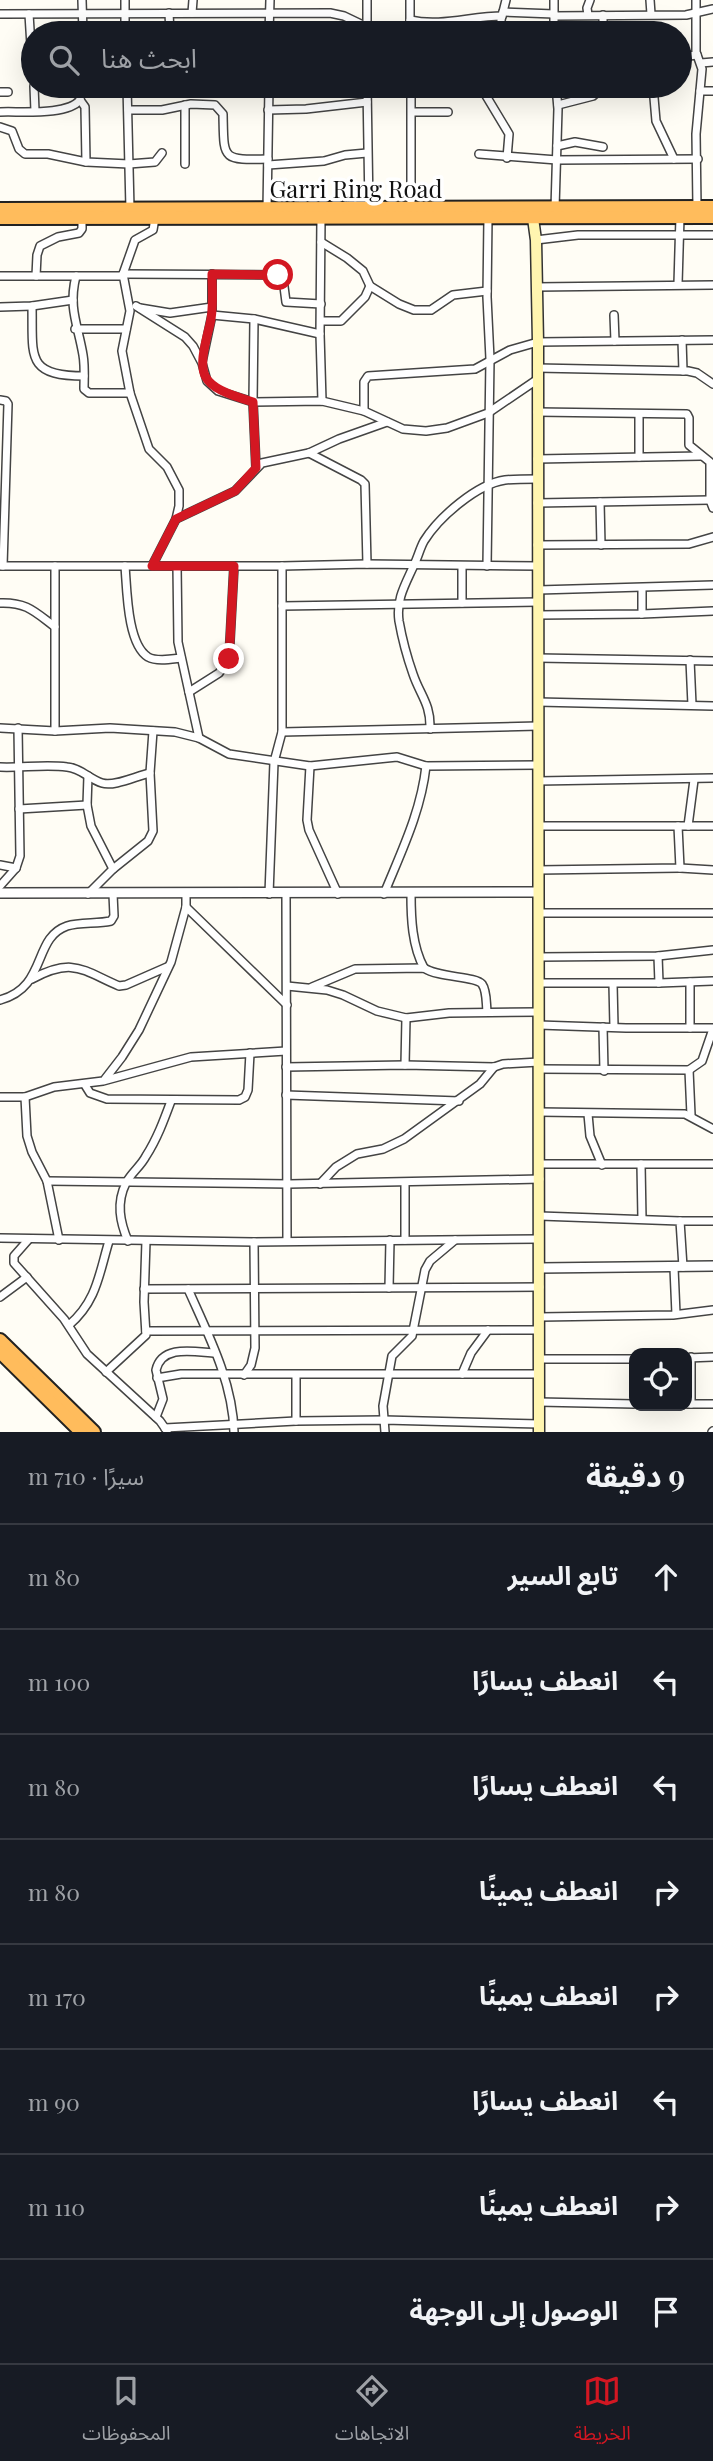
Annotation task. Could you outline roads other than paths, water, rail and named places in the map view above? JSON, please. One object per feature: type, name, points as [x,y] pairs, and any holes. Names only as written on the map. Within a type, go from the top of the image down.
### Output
[{"type":"highway","name":"Garri Ring Road","points":[[0,209],[130,209],[267,213],[321,218],[488,218],[555,208],[713,207]]},
{"type":"highway","name":"Garri Ring Road","points":[[0,218],[155,218],[369,208],[713,217]]},
{"type":"highway","points":[[0,1340],[94,1432]]},
{"type":"highway","points":[[0,1352],[80,1432]]},
{"type":"main road","points":[[532,213],[536,240],[538,342],[539,1428]]},
{"type":"street","points":[[82,0],[82,21]]},
{"type":"street","points":[[125,0],[125,21]]},
{"type":"street","points":[[191,13],[193,0]]},
{"type":"street","points":[[270,0],[270,21]]},
{"type":"street","points":[[367,0],[367,21]]},
{"type":"street","points":[[410,0],[410,21]]},
{"type":"street","points":[[502,21],[506,0]]},
{"type":"street","points":[[554,0],[554,21]]},
{"type":"street","points":[[588,15],[590,0]]},
{"type":"street","points":[[650,0],[651,14]]},
{"type":"street","points":[[696,0],[697,55],[701,63],[696,134],[697,207]]},
{"type":"street","points":[[467,21],[481,16],[502,14],[695,14],[713,9]]},
{"type":"street","points":[[169,13],[169,21]]},
{"type":"street","points":[[0,14],[330,13],[352,21]]},
{"type":"street","points":[[29,14],[29,21]]},
{"type":"street","points":[[603,15],[603,21]]},
{"type":"street","points":[[692,56],[697,55]]},
{"type":"street","points":[[701,63],[713,62]]},
{"type":"street","points":[[700,91],[713,91]]},
{"type":"street","points":[[35,98],[36,111]]},
{"type":"street","points":[[128,98],[130,209]]},
{"type":"street","points":[[267,213],[268,98]]},
{"type":"street","points":[[367,98],[369,208]]},
{"type":"street","points":[[411,98],[411,208]]},
{"type":"street","points":[[487,98],[509,134],[507,158]]},
{"type":"street","points":[[555,208],[557,98]]},
{"type":"street","points":[[558,105],[585,98]]},
{"type":"street","points":[[654,98],[656,121],[674,159]]},
{"type":"street","points":[[0,112],[72,107],[80,100],[85,107],[86,162]]},
{"type":"street","points":[[268,110],[367,102]]},
{"type":"street","points":[[128,110],[167,110],[185,105],[212,105],[223,114],[223,148],[228,156],[237,159],[268,162],[324,161],[367,153]]},
{"type":"street","points":[[185,105],[185,164]]},
{"type":"street","points":[[412,111],[448,112]]},
{"type":"street","points":[[0,127],[12,131],[19,149],[25,154],[48,154],[86,162],[129,164],[155,162],[162,153]]},
{"type":"street","points":[[557,146],[575,142],[603,147]]},
{"type":"street","points":[[479,154],[556,160],[698,159]]},
{"type":"street","points":[[678,284],[680,217]]},
{"type":"street","points":[[36,276],[40,247],[58,237],[79,233],[82,229],[82,218]]},
{"type":"street","points":[[152,566],[176,519],[179,490],[167,467],[149,449],[130,393],[122,357],[133,305],[122,275],[135,240],[153,230],[155,218]]},
{"type":"street","points":[[321,218],[322,401]]},
{"type":"street","points":[[487,566],[490,359],[488,218]]},
{"type":"street","points":[[536,240],[578,235],[713,235]]},
{"type":"street","points":[[321,242],[363,271],[370,286],[405,308],[424,311],[435,308],[453,295],[487,291]]},
{"type":"street","points":[[202,363],[212,311],[212,274]]},
{"type":"street","points":[[0,276],[278,275],[283,279],[286,302],[321,304]]},
{"type":"street","points":[[76,276],[73,300],[75,329],[83,352],[84,389],[89,393],[130,393]]},
{"type":"street","points":[[536,287],[713,285]]},
{"type":"street","points":[[321,321],[341,321],[365,297],[370,286]]},
{"type":"street","points":[[0,307],[73,300]]},
{"type":"street","points":[[133,305],[170,313],[212,311],[320,334]]},
{"type":"street","points":[[133,305],[185,337],[202,363],[207,381],[218,391],[253,402],[322,401],[364,411],[403,429],[426,431],[447,428],[488,413],[538,374],[683,371],[697,373],[713,384]]},
{"type":"street","points":[[32,306],[33,344],[39,366],[46,372],[59,376],[84,376]]},
{"type":"street","points":[[614,314],[615,341]]},
{"type":"street","points":[[254,319],[253,402],[256,468]]},
{"type":"street","points":[[75,329],[126,329]]},
{"type":"street","points":[[682,340],[683,371]]},
{"type":"street","points":[[364,411],[364,382],[368,376],[475,369],[490,359],[538,342],[713,340]]},
{"type":"street","points":[[0,400],[8,404],[2,566],[538,566]]},
{"type":"street","points":[[537,412],[687,414],[690,418],[689,444],[710,462],[712,504],[537,503]]},
{"type":"street","points":[[639,415],[639,457]]},
{"type":"street","points":[[176,519],[235,491],[262,463],[309,453],[387,422]]},
{"type":"street","points":[[309,453],[365,484],[367,564]]},
{"type":"street","points":[[537,459],[703,456]]},
{"type":"street","points":[[429,729],[430,716],[426,698],[417,685],[410,665],[398,606],[402,587],[423,542],[463,501],[503,480],[537,479]]},
{"type":"street","points":[[600,502],[601,545]]},
{"type":"street","points":[[537,545],[689,544],[713,537]]},
{"type":"street","points":[[55,566],[55,731]]},
{"type":"street","points":[[125,566],[130,620],[144,653],[149,658],[181,658]]},
{"type":"street","points":[[177,566],[178,642],[199,738]]},
{"type":"street","points":[[189,692],[219,673],[229,659],[234,566]]},
{"type":"street","points":[[269,894],[274,762],[282,732],[282,566]]},
{"type":"street","points":[[462,566],[462,603]]},
{"type":"street","points":[[538,590],[713,585]]},
{"type":"street","points":[[642,589],[642,614]]},
{"type":"street","points":[[282,606],[538,602]]},
{"type":"street","points":[[0,603],[27,606],[55,627]]},
{"type":"street","points":[[538,615],[713,611]]},
{"type":"street","points":[[538,658],[713,660]]},
{"type":"street","points":[[690,660],[692,705]]},
{"type":"street","points":[[538,702],[713,706]]},
{"type":"street","points":[[282,732],[538,726]]},
{"type":"street","points":[[0,886],[16,867],[20,856],[18,728]]},
{"type":"street","points":[[0,729],[55,731],[110,728],[175,732],[199,738],[229,754],[310,766],[397,757],[426,766],[538,765]]},
{"type":"street","points":[[88,894],[113,869],[148,841],[153,831],[150,774],[153,731]]},
{"type":"street","points":[[0,767],[65,766],[77,768],[102,783],[115,784],[127,778],[150,774]]},
{"type":"street","points":[[310,766],[307,820],[309,830],[338,894]]},
{"type":"street","points":[[384,894],[415,819],[424,791],[426,766]]},
{"type":"street","points":[[88,776],[91,826],[113,869]]},
{"type":"street","points":[[538,781],[713,778]]},
{"type":"street","points":[[688,826],[694,780]]},
{"type":"street","points":[[19,809],[88,806]]},
{"type":"street","points":[[538,826],[713,827]]},
{"type":"street","points":[[678,826],[680,869]]},
{"type":"street","points":[[0,864],[16,867]]},
{"type":"street","points":[[538,870],[713,870]]},
{"type":"street","points":[[0,893],[538,892]]},
{"type":"street","points":[[32,979],[43,952],[56,933],[67,926],[111,921],[114,916],[113,894]]},
{"type":"street","points":[[103,1081],[139,1030],[171,962],[186,907],[186,894]]},
{"type":"street","points":[[286,894],[289,1184],[287,1241]]},
{"type":"street","points":[[411,894],[411,916],[416,945],[424,968]]},
{"type":"street","points":[[186,907],[287,1005]]},
{"type":"street","points":[[538,913],[713,913]]},
{"type":"street","points":[[538,957],[658,956],[713,950]]},
{"type":"street","points":[[658,956],[659,983]]},
{"type":"street","points":[[0,1000],[14,996],[32,979],[59,968],[77,967],[119,986],[167,967]]},
{"type":"street","points":[[310,987],[355,969],[424,968],[430,972],[453,978],[474,979],[481,983],[486,993],[487,1011]]},
{"type":"street","points":[[539,983],[713,981]]},
{"type":"street","points":[[690,982],[690,1028]]},
{"type":"street","points":[[613,984],[614,1027]]},
{"type":"street","points":[[287,986],[310,987],[343,995],[377,1011],[406,1018],[487,1011],[539,1012]]},
{"type":"street","points":[[405,1065],[406,1018]]},
{"type":"street","points":[[286,1067],[503,1064],[604,1070],[689,1070],[702,1062],[711,1045],[713,1028],[539,1025]]},
{"type":"street","points":[[603,1027],[604,1070]]},
{"type":"street","points":[[0,1097],[25,1097],[54,1087],[85,1085],[191,1056],[286,1051]]},
{"type":"street","points":[[85,1085],[90,1093],[97,1097],[171,1101],[239,1100],[245,1097],[248,1090],[250,1053]]},
{"type":"street","points":[[320,1184],[336,1167],[357,1154],[383,1149],[404,1139],[480,1084],[494,1066]]},
{"type":"street","points":[[689,1070],[691,1115]]},
{"type":"street","points":[[286,1095],[459,1101]]},
{"type":"street","points":[[25,1097],[27,1136],[47,1181],[59,1240]]},
{"type":"street","points":[[128,1241],[121,1224],[120,1204],[127,1182],[141,1166],[153,1145],[171,1101]]},
{"type":"street","points":[[539,1112],[691,1115],[713,1129]]},
{"type":"street","points":[[588,1114],[590,1136],[602,1165]]},
{"type":"street","points":[[539,1164],[713,1164]]},
{"type":"street","points":[[641,1164],[642,1219]]},
{"type":"street","points":[[47,1181],[320,1184],[540,1179]]},
{"type":"street","points":[[405,1183],[405,1240]]},
{"type":"street","points":[[540,1216],[713,1221]]},
{"type":"street","points":[[676,1314],[680,1221]]},
{"type":"street","points":[[0,1238],[254,1242],[540,1239]]},
{"type":"street","points":[[29,1240],[13,1259],[69,1325],[87,1354],[167,1430],[384,1420],[539,1428]]},
{"type":"street","points":[[389,1288],[390,1240]]},
{"type":"street","points":[[385,1432],[383,1406],[393,1353],[410,1339],[414,1330],[425,1270],[430,1261],[456,1240]]},
{"type":"street","points":[[69,1325],[84,1310],[99,1284],[101,1263],[108,1241]]},
{"type":"street","points":[[106,1372],[143,1338],[146,1331],[146,1241]]},
{"type":"street","points":[[244,1375],[254,1358],[254,1242]]},
{"type":"street","points":[[540,1268],[713,1266]]},
{"type":"street","points":[[0,1297],[27,1277]]},
{"type":"street","points":[[144,1289],[540,1287]]},
{"type":"street","points":[[188,1289],[207,1330],[223,1375],[234,1428]]},
{"type":"street","points":[[540,1317],[676,1314],[713,1310]]},
{"type":"street","points":[[462,1374],[471,1353],[488,1330]]},
{"type":"street","points":[[146,1331],[540,1330]]},
{"type":"street","points":[[156,1418],[163,1399],[157,1378],[157,1364],[167,1353],[215,1353]]},
{"type":"street","points":[[692,1358],[713,1357]]},
{"type":"street","points":[[539,1360],[629,1359]]},
{"type":"street","points":[[157,1378],[181,1374],[539,1374]]},
{"type":"street","points":[[296,1375],[296,1422]]},
{"type":"street","points":[[539,1402],[629,1404]]},
{"type":"street","points":[[692,1404],[713,1404]]},
{"type":"street","points":[[479,1423],[479,1432]]}]
